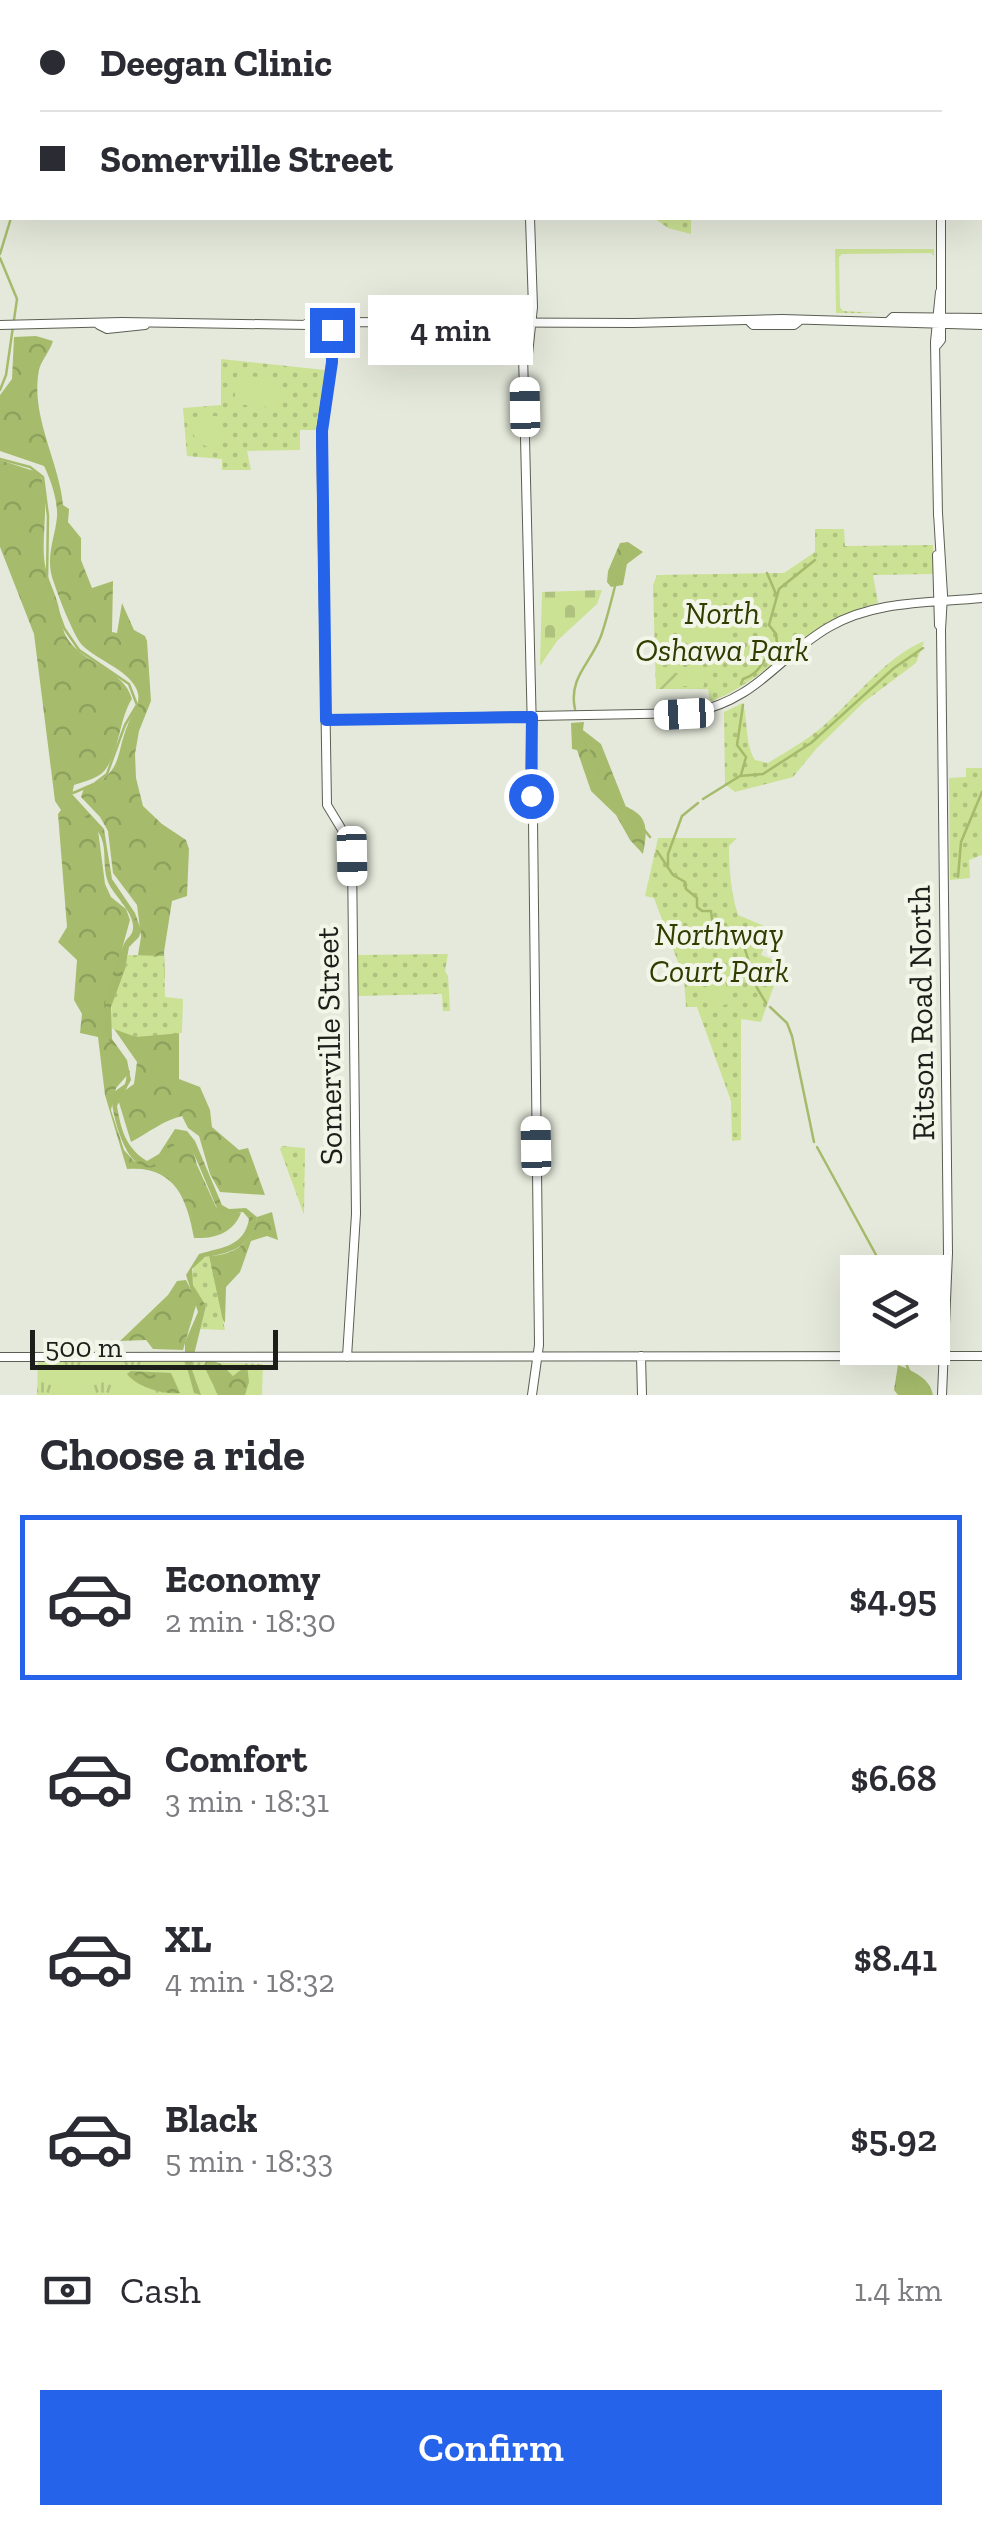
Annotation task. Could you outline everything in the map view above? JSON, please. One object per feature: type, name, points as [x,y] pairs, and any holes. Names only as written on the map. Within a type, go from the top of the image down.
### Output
[{"type":"main road","points":[[530,220],[526,358],[538,1357],[532,1395]]},
{"type":"main road","name":"Ritson Road North","points":[[941,220],[938,513],[948,1255]]},
{"type":"main road","points":[[0,325],[982,322]]},
{"type":"main road","name":"Somerville Street","points":[[332,324],[332,362],[322,431],[327,805],[347,838],[352,856],[356,1225],[347,1357]]},
{"type":"main road","points":[[326,720],[698,712],[759,685],[814,637],[854,614],[892,606],[982,598]]},
{"type":"main road","points":[[0,1357],[840,1355]]},
{"type":"main road","points":[[642,1356],[642,1395]]},
{"type":"main road","points":[[950,1358],[982,1356]]},
{"type":"main road","name":"Ritson Road North","points":[[942,1365],[942,1395]]},
{"type":"green space","points":[[657,220],[691,220],[691,234],[668,228]]},
{"type":"green space","points":[[835,249],[934,249],[934,256],[842,254],[840,307],[843,311],[878,313],[836,313]]},
{"type":"green space","points":[[36,336],[53,341],[39,370],[38,404],[63,505],[69,509],[68,522],[81,538],[81,560],[92,588],[113,581],[112,632],[117,633],[122,603],[134,630],[147,641],[151,701],[135,754],[143,806],[186,840],[189,849],[187,896],[172,901],[164,952],[165,979],[138,955],[141,937],[137,905],[113,873],[108,831],[81,797],[84,788],[112,770],[138,693],[132,681],[83,646],[66,613],[50,569],[57,511],[44,466],[0,451],[0,395],[12,379],[14,337]]},
{"type":"green space","points":[[221,359],[325,370],[316,430],[300,430],[300,450],[247,451],[251,470],[222,470],[222,459],[187,456],[183,408],[221,405]]},
{"type":"green space","points":[[237,375],[282,379],[280,408],[234,404]]},
{"type":"green space","points":[[190,417],[221,418],[222,450],[198,441],[192,431]]},
{"type":"green space","points":[[0,460],[40,473],[45,504],[45,563],[65,633],[74,647],[121,680],[132,699],[105,770],[74,785],[72,795],[98,830],[105,884],[130,920],[106,1007],[106,1030],[130,1072],[116,1088],[111,1110],[124,1150],[134,1161],[147,1166],[166,1158],[174,1137],[183,1133],[190,1138],[216,1207],[241,1213],[228,1230],[216,1236],[194,1238],[182,1198],[167,1179],[143,1169],[127,1169],[105,1095],[98,1037],[80,1033],[82,1014],[74,1000],[77,960],[58,942],[67,927],[58,814],[61,810],[55,801],[34,634],[0,547]]},
{"type":"green space","name":"North Oshawa Park","points":[[815,529],[844,529],[845,546],[933,545],[933,574],[873,575],[878,603],[831,622],[754,678],[710,702],[708,689],[656,689],[653,585],[657,575],[784,573],[815,552]]},
{"type":"green space","points":[[628,542],[643,552],[627,564],[623,585],[611,587],[607,582],[608,571],[620,543]]},
{"type":"green space","points":[[602,590],[597,604],[557,641],[540,666],[542,592]]},
{"type":"green space","points":[[688,599],[722,599],[722,648],[688,648]]},
{"type":"green space","points":[[924,641],[916,663],[864,702],[793,777],[735,792],[725,784],[724,712],[743,703],[752,754],[755,760],[768,763],[821,728],[896,658]]},
{"type":"green space","points":[[704,667],[704,686],[681,686],[680,668]]},
{"type":"green space","points":[[656,671],[680,674],[680,689],[656,689]]},
{"type":"green space","points":[[584,722],[583,730],[601,744],[626,807],[643,820],[643,854],[616,815],[591,791],[577,750],[572,749],[571,723]]},
{"type":"green space","points":[[966,768],[982,768],[982,855],[969,860],[970,878],[950,880],[949,778],[966,777]]},
{"type":"green space","name":"Northway Court Park","points":[[658,838],[737,838],[729,846],[729,855],[738,915],[771,929],[761,955],[782,963],[761,1022],[741,1019],[741,1140],[732,1141],[731,1101],[697,1007],[686,1007],[684,978],[654,898],[645,896]]},
{"type":"green space","points":[[448,954],[445,971],[450,1011],[443,1011],[442,994],[358,996],[358,955]]},
{"type":"green space","points":[[128,955],[164,956],[165,997],[183,999],[182,1033],[136,1037],[111,1028],[112,1002]]},
{"type":"green space","points":[[725,981],[731,1003],[713,1008],[706,987]]},
{"type":"green space","points":[[112,1026],[179,1032],[179,1079],[200,1087],[212,1127],[239,1150],[248,1148],[265,1195],[220,1192],[210,1174],[199,1136],[188,1128],[182,1116],[131,1142],[117,1096],[134,1084],[137,1062]]},
{"type":"green space","points":[[305,1148],[304,1215],[280,1149]]},
{"type":"green space","points":[[272,1212],[278,1240],[267,1236],[251,1241],[240,1272],[226,1287],[225,1323],[220,1316],[209,1256],[241,1246],[257,1217]]},
{"type":"green space","points":[[209,1256],[225,1330],[200,1329],[206,1306],[195,1290],[192,1273],[197,1261]]},
{"type":"green space","points":[[186,1280],[197,1302],[183,1350],[153,1349],[146,1340],[120,1341],[168,1295],[177,1281]]},
{"type":"green space","points":[[211,1360],[233,1376],[247,1365],[249,1382],[245,1395],[218,1395],[204,1366]]},
{"type":"green space","points":[[38,1362],[263,1364],[262,1395],[37,1395]]},
{"type":"green space","points":[[898,1365],[925,1380],[933,1395],[898,1395],[894,1390]]},
{"type":"water","points":[[71,793],[104,829],[112,879],[135,913],[141,930],[129,947],[111,1007],[112,1039],[127,1060],[131,1080],[117,1106],[126,1138],[147,1161],[159,1154],[175,1129],[187,1131],[222,1205],[229,1209],[246,1208],[257,1217],[246,1242],[232,1251],[205,1257],[192,1269],[193,1285],[206,1306],[191,1367],[201,1395],[194,1393],[185,1360],[185,1342],[198,1312],[186,1275],[199,1254],[237,1241],[249,1219],[243,1212],[224,1215],[216,1206],[186,1135],[180,1135],[157,1166],[137,1163],[123,1142],[111,1094],[125,1084],[125,1067],[108,1039],[103,1014],[114,970],[133,923],[108,882],[101,837],[76,806]]},
{"type":"water","points":[[171,1373],[180,1393],[144,1386],[131,1379],[127,1374]]},
{"type":"waterway","points":[[0,254],[10,220]]},
{"type":"waterway","points":[[0,258],[17,299],[6,375],[0,390]]},
{"type":"waterway","points":[[0,459],[30,467],[43,477],[48,516],[47,581],[64,628],[79,650],[129,684],[137,705],[125,725],[107,774],[73,793]]},
{"type":"waterway","points":[[575,709],[575,688],[601,636],[623,557]]},
{"type":"waterway","points":[[741,684],[777,643],[769,625],[779,589],[815,560]]},
{"type":"waterway","points":[[767,573],[776,594]]},
{"type":"waterway","points":[[703,799],[740,776],[763,774],[811,743],[894,668],[923,648]]},
{"type":"waterway","points":[[741,775],[746,757],[737,745],[743,705]]},
{"type":"waterway","points":[[578,725],[603,784],[622,806]]},
{"type":"waterway","points":[[958,877],[961,842],[982,792]]},
{"type":"waterway","points":[[668,865],[668,854],[682,816],[698,803]]},
{"type":"waterway","points":[[627,808],[650,837]]},
{"type":"waterway","points":[[657,851],[673,875],[685,882],[686,889],[697,898],[697,907],[711,911],[721,933],[730,933],[744,946],[766,1003]]},
{"type":"waterway","points":[[770,1007],[787,1023],[792,1036],[814,1142]]},
{"type":"waterway","points":[[817,1147],[876,1255]]},
{"type":"waterway","points":[[907,1366],[919,1395]]},
{"type":"route","points":[[332,330],[332,362],[322,431],[326,720],[532,717],[531,796]]}]
